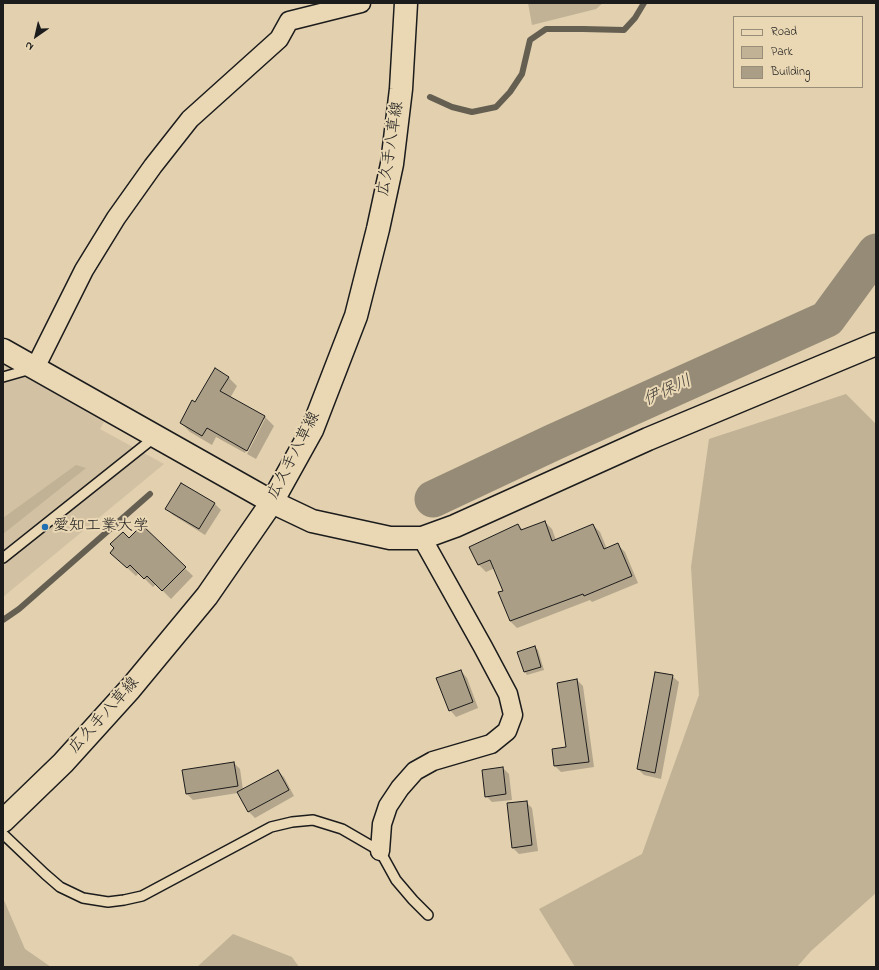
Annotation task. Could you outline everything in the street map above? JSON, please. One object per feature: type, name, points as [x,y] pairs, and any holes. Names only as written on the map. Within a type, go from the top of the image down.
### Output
[{"type":"street","points":[[35,368],[84,270],[112,224],[153,166],[190,119],[279,38],[289,21],[361,3]]},
{"type":"street","name":"広久手八草線","points":[[3,821],[62,763],[130,690],[207,596],[272,502],[312,430],[356,316],[378,230],[392,164],[401,89],[406,3]]},
{"type":"street","points":[[3,350],[154,437],[272,502],[312,521],[390,538],[422,538],[455,526],[648,439],[876,344]]},
{"type":"street","points":[[380,851],[382,824],[388,806],[400,788],[415,771],[433,761],[491,744],[507,731],[513,715],[508,694],[422,538]]},
{"type":"lane","points":[[3,377],[35,368]]},
{"type":"lane","points":[[3,558],[154,437]]},
{"type":"lane","points":[[3,834],[60,887],[83,898],[108,902],[142,896],[271,827],[292,822],[313,820],[342,829],[380,851],[396,880],[412,900],[428,915]]},
{"type":"shaded area","name":"愛知工業大学","points":[[3,364],[104,422],[100,429],[164,464],[3,597]]},
{"type":"green space","points":[[528,3],[603,3],[596,9],[532,25]]},
{"type":"green space","points":[[846,394],[876,424],[876,893],[811,951],[797,967],[575,967],[539,909],[642,854],[699,695],[691,567],[709,439]]},
{"type":"green space","points":[[76,465],[86,468],[3,534],[3,518]]},
{"type":"green space","points":[[3,898],[25,949],[51,967],[3,967]]},
{"type":"green space","points":[[233,934],[292,957],[299,967],[197,967]]},
{"type":"building","points":[[215,368],[229,377],[220,391],[265,416],[247,451],[207,428],[202,436],[180,423],[192,400],[195,402]]},
{"type":"building","points":[[181,483],[215,503],[199,529],[165,509]]},
{"type":"building","points":[[545,521],[552,541],[593,524],[604,549],[618,543],[632,576],[584,596],[583,594],[510,621],[498,592],[503,591],[490,560],[478,565],[469,547],[518,524],[521,530]]},
{"type":"building","points":[[142,525],[186,567],[162,591],[147,576],[144,579],[130,565],[127,568],[110,553],[114,548],[110,544],[123,532],[129,538]]},
{"type":"building","points":[[535,646],[541,667],[524,672],[517,652]]},
{"type":"building","points":[[461,670],[473,702],[449,711],[436,678]]},
{"type":"building","points":[[655,672],[673,675],[655,773],[637,769]]},
{"type":"building","points":[[577,679],[589,762],[554,766],[552,749],[566,747],[557,683]]},
{"type":"building","points":[[234,762],[238,786],[186,794],[182,770]]},
{"type":"building","points":[[503,767],[506,794],[485,797],[482,770]]},
{"type":"building","points":[[278,770],[289,790],[248,812],[237,792]]},
{"type":"building","points":[[527,801],[532,845],[512,848],[507,803]]},
{"type":"waterway","points":[[430,97],[452,107],[472,112],[496,107],[510,92],[522,74],[530,40],[546,29],[624,30],[635,18],[644,3]]},
{"type":"waterway","name":"伊保川","points":[[433,499],[554,442],[827,319],[876,252]]},
{"type":"waterway","points":[[3,620],[19,609],[150,494]]},
{"type":"place","name":"愛知工業大学","points":[[45,527]]}]
